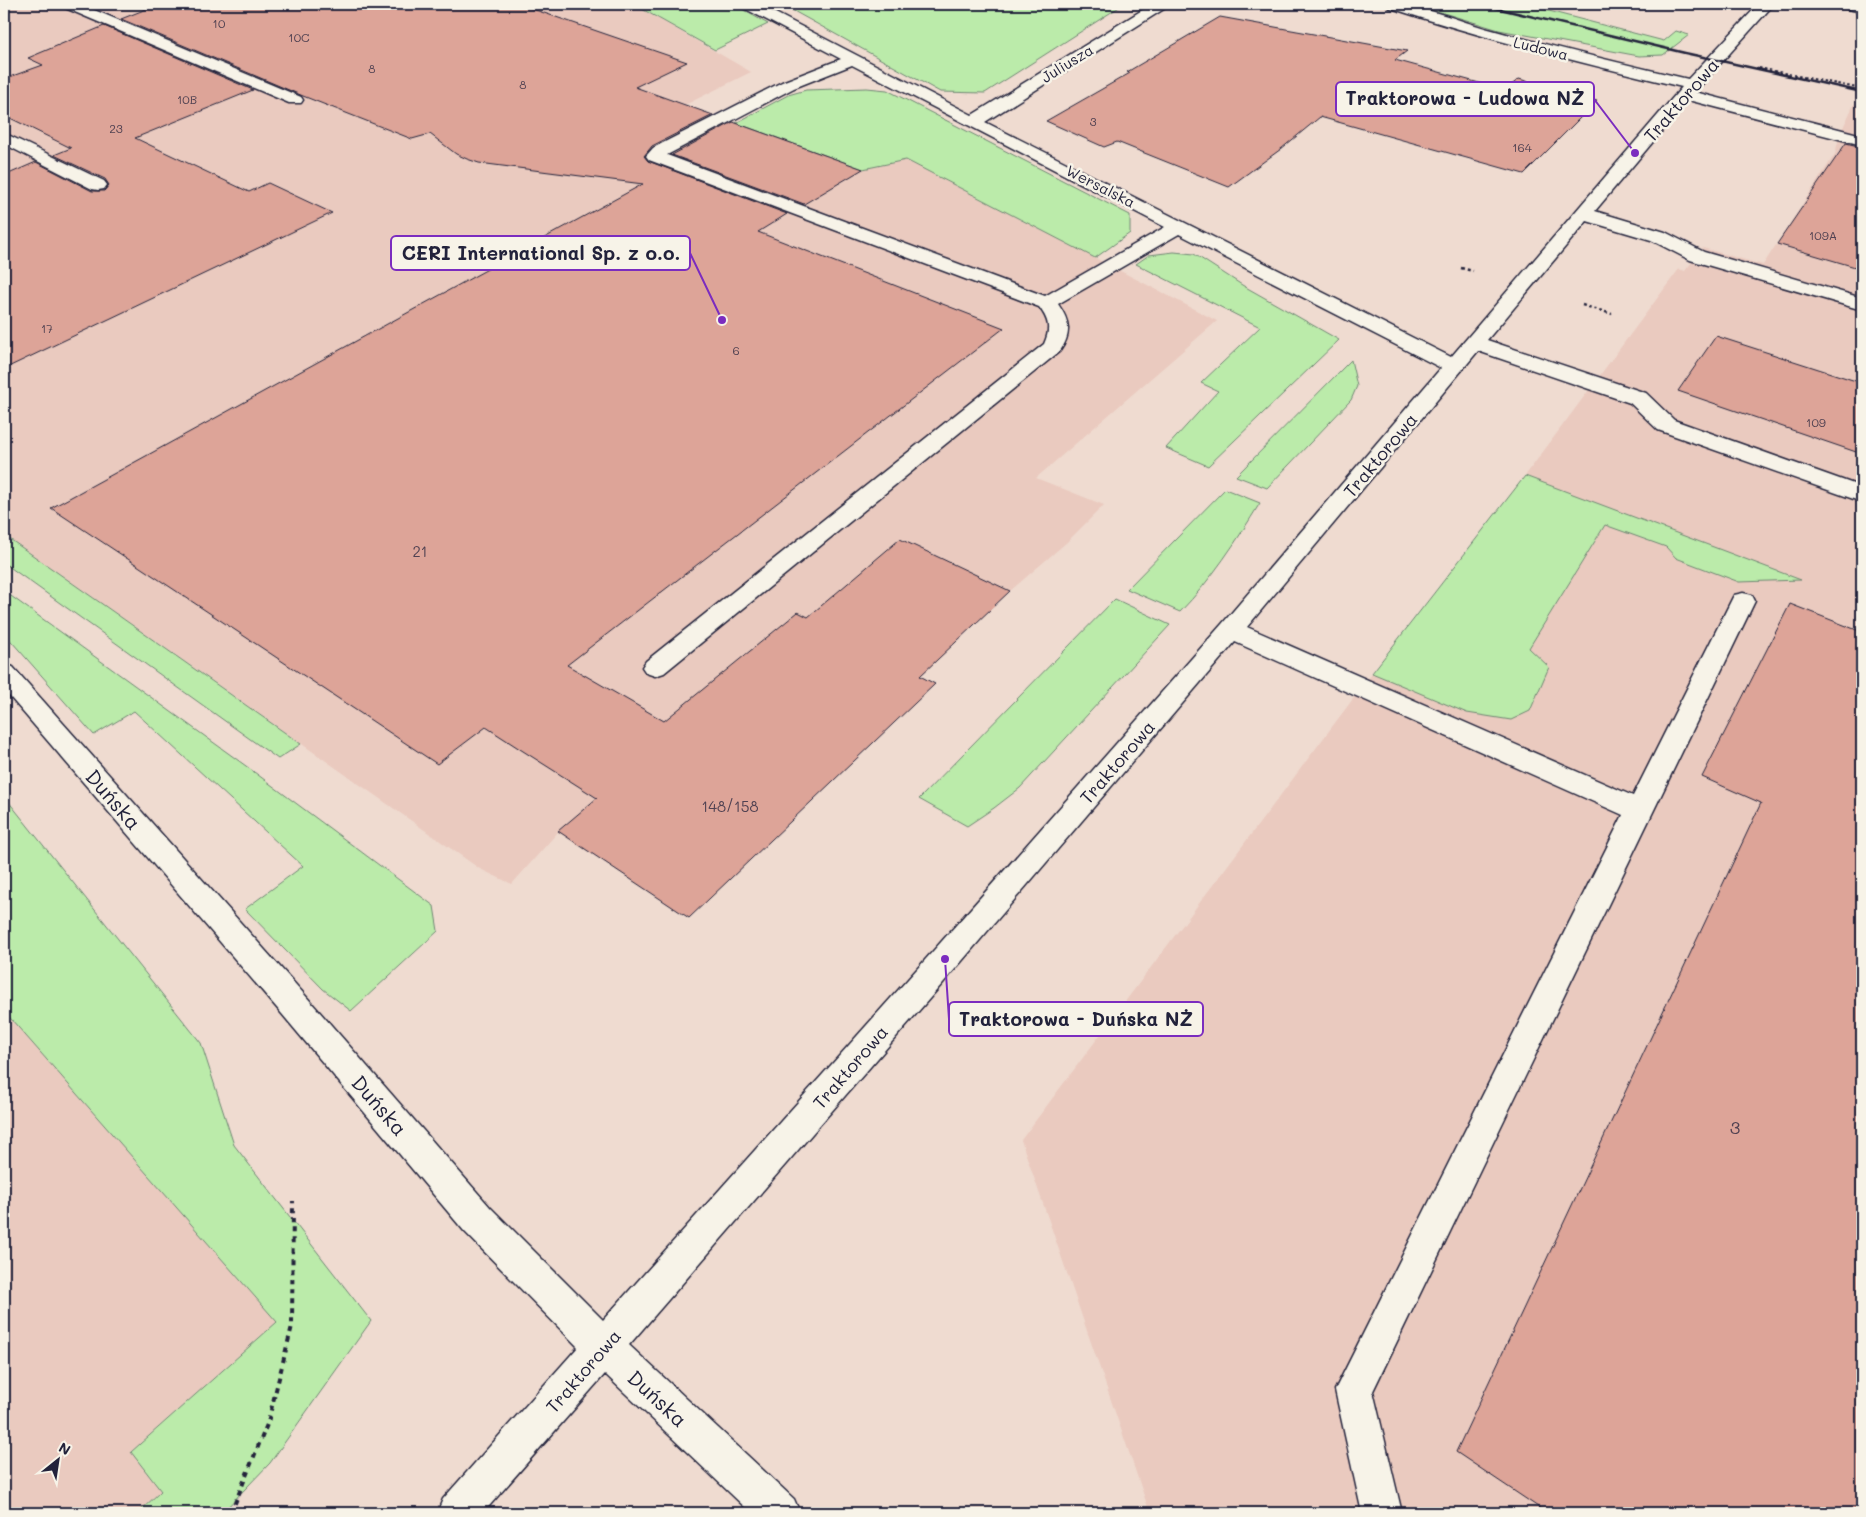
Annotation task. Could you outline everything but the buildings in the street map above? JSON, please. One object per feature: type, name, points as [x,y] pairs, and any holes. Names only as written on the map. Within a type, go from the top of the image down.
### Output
[{"type":"street","points":[[68,4],[295,100]]},
{"type":"street","name":"Wersalska","points":[[747,4],[852,60],[1455,367]]},
{"type":"street","name":"Juliusza","points":[[973,122],[1162,4]]},
{"type":"street","name":"Ludowa","points":[[1393,4],[1453,24],[1688,89],[1862,140]]},
{"type":"street","name":"Traktorowa","points":[[457,1513],[946,959],[1231,630],[1688,89],[1767,4]]},
{"type":"street","points":[[1844,4],[1862,8]]},
{"type":"street","points":[[655,666],[1053,347],[1060,332],[1056,316],[1046,303],[655,156],[659,152],[788,85],[852,60]]},
{"type":"street","points":[[4,138],[98,185]]},
{"type":"street","points":[[1584,214],[1658,236],[1697,256],[1862,304]]},
{"type":"street","points":[[1046,303],[1180,226]]},
{"type":"street","points":[[1475,343],[1638,398],[1666,425],[1862,495]]},
{"type":"street","points":[[1382,1513],[1354,1390],[1743,601]]},
{"type":"street","points":[[1231,630],[1640,811]]},
{"type":"street","name":"Duńska","points":[[4,674],[293,1004],[477,1219],[604,1347],[780,1513]]},
{"type":"path","points":[[1764,69],[1862,89]]},
{"type":"path","points":[[1462,268],[1473,272]]},
{"type":"path","points":[[1582,305],[1612,314]]},
{"type":"path","points":[[231,1513],[268,1422],[292,1326],[293,1201]]},
{"type":"shaded area","points":[[4,4],[633,4],[751,72],[685,105],[863,169],[906,160],[1217,321],[1036,478],[1104,505],[1067,542],[1010,591],[921,676],[935,684],[689,918],[558,832],[512,884],[480,869],[4,535]]},
{"type":"shaded area","points":[[1854,104],[1862,106],[1862,1513],[1150,1513],[1021,1140],[1362,687],[1525,476],[1679,269],[1685,271],[1703,248],[1763,265],[1835,154],[1840,134]]},
{"type":"shaded area","points":[[4,1011],[277,1322],[131,1452],[161,1491],[138,1513],[4,1513]]},
{"type":"green space","points":[[633,4],[733,4],[768,24],[715,50]]},
{"type":"green space","points":[[781,4],[1124,4],[985,93],[940,92]]},
{"type":"green space","points":[[1414,4],[1522,4],[1664,41],[1676,31],[1689,35],[1663,55],[1639,56],[1499,30]]},
{"type":"green space","points":[[867,88],[887,90],[1130,215],[1130,233],[1095,258],[906,160],[863,169],[736,123],[788,95],[806,90]]},
{"type":"green space","points":[[1174,252],[1194,254],[1242,285],[1339,340],[1208,466],[1166,448],[1218,391],[1201,383],[1260,327],[1136,264],[1149,255]]},
{"type":"green space","points":[[1351,360],[1357,386],[1351,400],[1267,488],[1236,476]]},
{"type":"green space","points":[[1525,476],[1801,580],[1739,582],[1676,558],[1666,547],[1605,525],[1529,648],[1549,667],[1530,711],[1511,720],[1467,713],[1372,673]]},
{"type":"green space","points":[[1225,489],[1260,503],[1223,560],[1203,587],[1180,612],[1127,589]]},
{"type":"green space","points":[[4,535],[301,744],[278,759],[4,563]]},
{"type":"green space","points":[[4,591],[246,766],[434,906],[438,931],[351,1011],[323,989],[245,909],[303,866],[134,711],[94,735],[4,633]]},
{"type":"green space","points":[[1115,599],[1170,625],[1020,788],[967,826],[919,799]]},
{"type":"green space","points":[[4,796],[201,1043],[234,1145],[371,1321],[270,1463],[222,1513],[138,1513],[161,1491],[131,1452],[277,1322],[4,1011]]},
{"type":"railway","points":[[1479,4],[1685,53],[1862,92]]},
{"type":"place","name":"Traktorowa - Ludowa NŻ","points":[[1635,153]]},
{"type":"place","name":"CERI International Sp. z o.o.","points":[[722,320]]},
{"type":"place","name":"Traktorowa - Duńska NŻ","points":[[945,959]]}]
